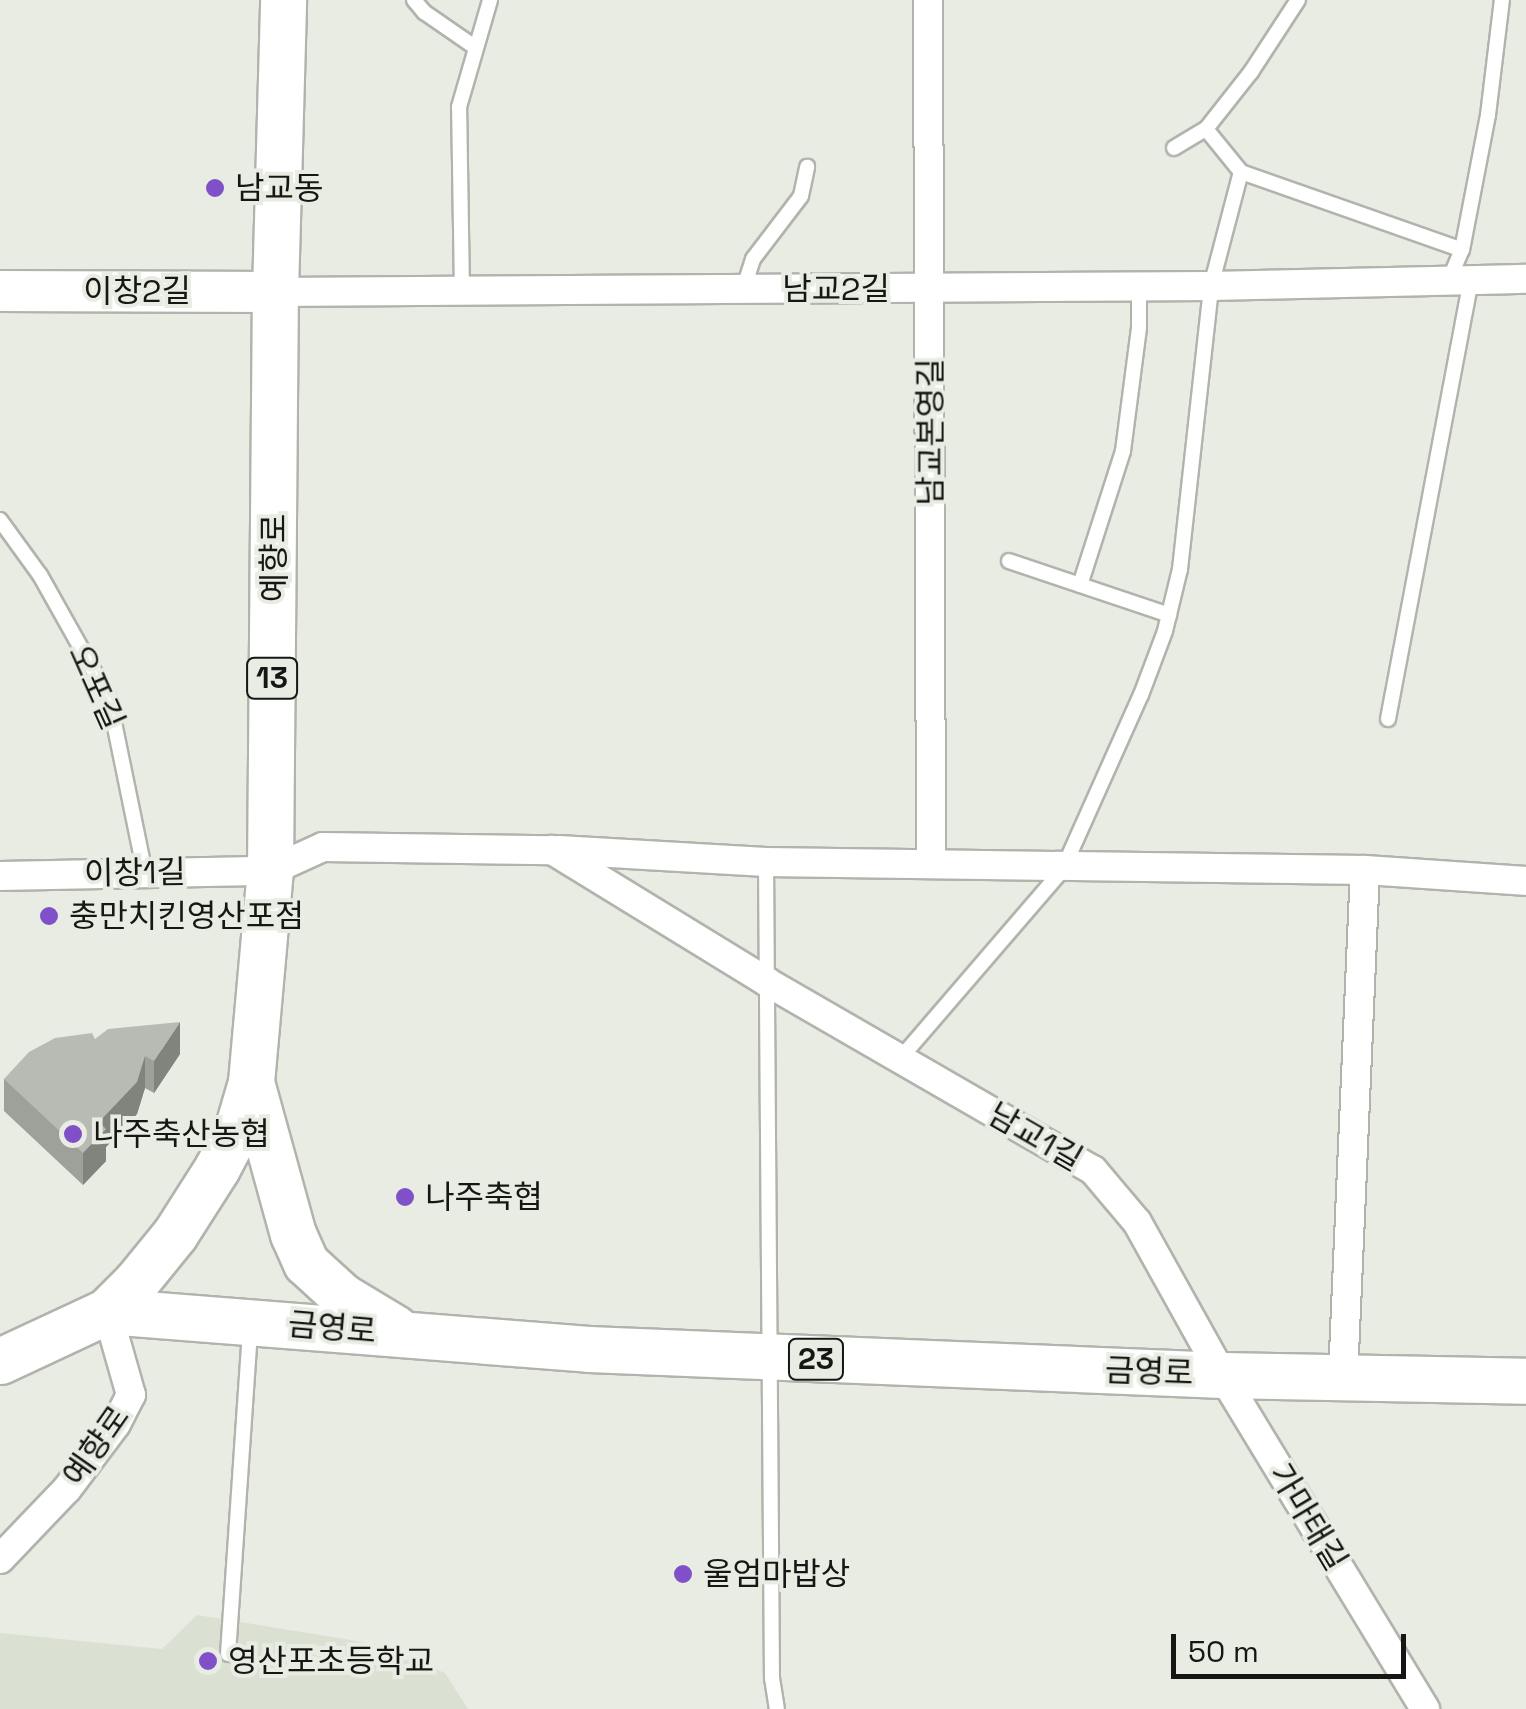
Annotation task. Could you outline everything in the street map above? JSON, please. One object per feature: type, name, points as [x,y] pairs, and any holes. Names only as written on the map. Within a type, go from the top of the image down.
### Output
[{"type":"main road","name":"예향로","points":[[0,1361],[107,1311],[136,1282],[197,1202],[237,1130],[251,1082],[270,871],[275,292],[284,0]]},
{"type":"main road","points":[[251,1082],[293,1234],[306,1262],[342,1296],[405,1334]]},
{"type":"main road","name":"금영로","points":[[107,1311],[772,1357],[1222,1376],[1526,1381]]},
{"type":"street","name":"남교본영길","points":[[928,0],[931,863]]},
{"type":"street","name":"남교2길","points":[[275,292],[931,289],[1526,279]]},
{"type":"street","name":"이창2길","points":[[0,290],[275,292]]},
{"type":"street","points":[[270,871],[323,847],[552,850],[766,862],[1063,869],[1365,870],[1526,881]]},
{"type":"street","name":"남교1길","points":[[552,850],[899,1060],[1075,1159],[1104,1182],[1137,1222],[1222,1376]]},
{"type":"street","points":[[1344,1378],[1365,870]]},
{"type":"street","name":"이창1길","points":[[0,876],[270,871]]},
{"type":"street","name":"예향로","points":[[0,1559],[67,1488],[116,1424],[130,1395],[107,1311]]},
{"type":"street","name":"가마태길","points":[[1222,1376],[1425,1709]]},
{"type":"lane","points":[[414,0],[476,48]]},
{"type":"lane","points":[[462,292],[458,108],[490,0]]},
{"type":"lane","points":[[1174,148],[1206,128],[1251,72],[1298,0]]},
{"type":"lane","points":[[1388,718],[1462,250],[1496,70],[1502,0]]},
{"type":"lane","points":[[1206,128],[1241,172],[1462,250]]},
{"type":"lane","points":[[743,290],[753,260],[800,196],[806,167]]},
{"type":"lane","points":[[899,1060],[1063,869],[1141,696],[1169,614],[1187,528],[1211,286],[1241,172]]},
{"type":"lane","points":[[1080,585],[1123,450],[1139,328],[1139,286]]},
{"type":"lane","name":"오포길","points":[[0,520],[40,575],[108,698],[146,873]]},
{"type":"lane","points":[[1009,561],[1169,614]]},
{"type":"lane","points":[[766,862],[772,1678],[777,1709]]},
{"type":"lane","name":"금영로","points":[[228,1654],[251,1322]]},
{"type":"shaded area","name":"영산포초등학교","points":[[197,1615],[375,1644],[445,1673],[468,1709],[0,1709],[0,1633],[162,1649]]},
{"type":"building","points":[[180,1022],[154,1061],[145,1056],[137,1082],[99,1122],[106,1129],[83,1153],[4,1079],[29,1052],[55,1038],[92,1033],[95,1039],[108,1029]]},
{"type":"place","name":"남교동","points":[[215,188]]},
{"type":"place","name":"충만치킨영산포점","points":[[49,916]]},
{"type":"place","name":"나주축산농협","points":[[73,1134]]},
{"type":"place","name":"나주축협","points":[[405,1197]]},
{"type":"place","name":"울엄마밥상","points":[[683,1574]]},
{"type":"place","name":"영산포초등학교","points":[[208,1661]]}]
